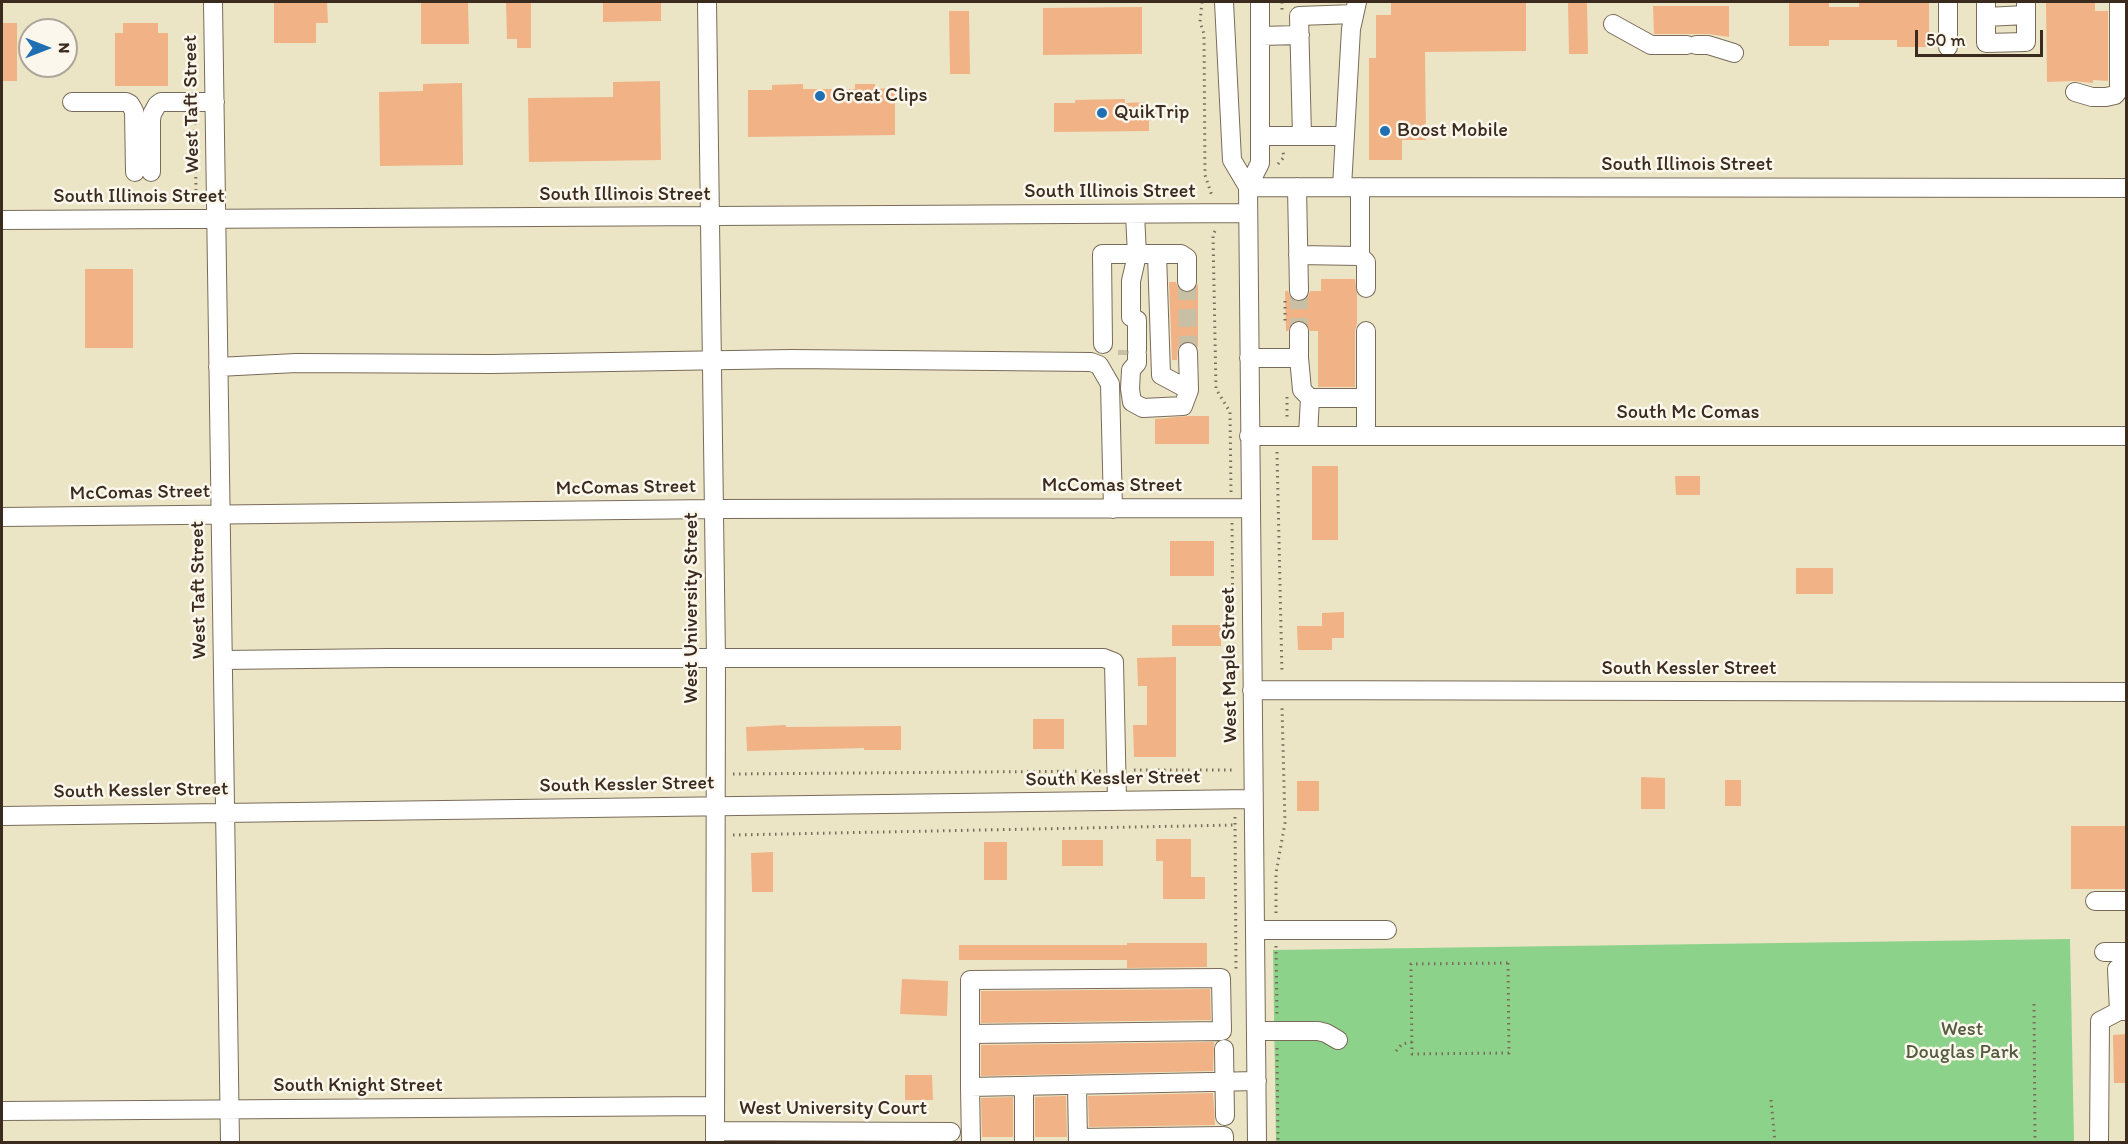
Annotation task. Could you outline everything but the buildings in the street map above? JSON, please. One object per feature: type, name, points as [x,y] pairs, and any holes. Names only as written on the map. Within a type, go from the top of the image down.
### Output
[{"type":"street","name":"West Taft Street","points":[[213,2],[230,1143]]},
{"type":"street","name":"West University Street","points":[[707,2],[716,659],[715,1137]]},
{"type":"street","name":"West Maple Street","points":[[1224,2],[1233,160],[1248,187]]},
{"type":"street","name":"West Maple Street","points":[[1257,1143],[1248,187],[1260,163],[1260,2]]},
{"type":"street","points":[[1948,2],[1948,47]]},
{"type":"street","points":[[2075,92],[2106,98],[2115,95],[2119,90],[2119,2]]},
{"type":"street","points":[[1302,136],[1291,35],[1299,16],[1356,8],[1351,29],[1344,136],[1360,256],[1366,262],[1366,288]]},
{"type":"street","points":[[2026,8],[2026,42],[1986,43],[1986,9],[2026,8]]},
{"type":"street","points":[[1612,24],[1651,45],[1708,45],[1734,53]]},
{"type":"street","points":[[1260,36],[1291,35]]},
{"type":"street","points":[[72,102],[126,102],[130,104],[134,111],[143,172],[152,114],[157,105],[161,102],[215,102]]},
{"type":"street","points":[[1260,136],[1344,136]]},
{"type":"street","name":"South Illinois Street","points":[[1248,187],[2127,188]]},
{"type":"street","points":[[1292,296],[1298,255],[1297,187]]},
{"type":"street","name":"South Illinois Street","points":[[2,220],[1248,213]]},
{"type":"street","points":[[1135,214],[1137,255],[1131,281],[1131,317],[1137,320],[1132,356],[1130,389],[1132,402],[1143,408],[1183,406],[1189,390],[1188,352]]},
{"type":"street","points":[[1103,344],[1102,254],[1181,254],[1187,258],[1187,282]]},
{"type":"street","points":[[1157,254],[1161,375],[1189,390]]},
{"type":"street","points":[[1298,255],[1360,256]]},
{"type":"street","points":[[1292,328],[1299,358],[1302,390],[1310,398],[1366,398]]},
{"type":"street","points":[[1366,331],[1366,436]]},
{"type":"street","points":[[1249,358],[1299,358]]},
{"type":"street","points":[[218,367],[296,363],[491,364],[712,360],[1091,362],[1099,365],[1110,384],[1113,509]]},
{"type":"street","points":[[1308,436],[1310,398]]},
{"type":"street","name":"South Mc Comas","points":[[1249,436],[2127,436]]},
{"type":"street","name":"McComas Street","points":[[2,517],[714,509],[1250,508]]},
{"type":"street","points":[[223,660],[378,658],[1111,660],[1114,662],[1118,801]]},
{"type":"street","name":"South Kessler Street","points":[[1252,690],[2127,692]]},
{"type":"street","name":"South Kessler Street","points":[[2,816],[1253,799]]},
{"type":"street","points":[[2095,901],[2127,901]]},
{"type":"street","points":[[1255,930],[1387,930]]},
{"type":"street","points":[[2104,952],[2127,952]]},
{"type":"street","points":[[2099,1143],[2100,1021],[2123,1011],[2117,969],[2127,969]]},
{"type":"street","points":[[970,1034],[1222,1031],[1221,978],[970,980],[970,1034],[970,1087],[971,1143]]},
{"type":"street","points":[[1256,1031],[1318,1031],[1338,1040]]},
{"type":"street","points":[[1224,1049],[1225,1116]]},
{"type":"street","points":[[970,1087],[1257,1081]]},
{"type":"street","points":[[1077,1085],[1078,1140],[1224,1136],[1224,1143]]},
{"type":"street","points":[[1024,1086],[1024,1143]]},
{"type":"street","name":"South Knight Street","points":[[2,1111],[714,1106]]},
{"type":"street","name":"West University Court","points":[[715,1137],[951,1132]]},
{"type":"path","points":[[1202,2],[1200,22],[1204,34],[1205,175],[1218,225],[1213,235],[1216,389],[1230,412],[1233,649]]},
{"type":"path","points":[[1282,2],[1291,35]]},
{"type":"path","points":[[1273,187],[1271,173],[1284,157],[1283,136]]},
{"type":"path","points":[[1292,296],[1292,328]]},
{"type":"path","points":[[1278,1143],[1276,873],[1285,823],[1277,447],[1287,420],[1287,389]]},
{"type":"path","points":[[1234,760],[1236,976]]},
{"type":"path","points":[[733,774],[1234,770]]},
{"type":"path","points":[[733,835],[1235,825]]},
{"type":"path","points":[[1508,963],[1509,1053],[1412,1054],[1412,1042],[1411,964],[1508,963]]},
{"type":"path","points":[[2034,1004],[2035,1143]]},
{"type":"path","points":[[1396,1051],[1402,1044],[1412,1042]]},
{"type":"path","points":[[1772,1100],[1775,1143]]},
{"type":"green space","name":"West Douglas Park","points":[[2070,939],[2074,1142],[1276,1142],[1273,950]]},
{"type":"tunnel","points":[[1187,282],[1188,352]]},
{"type":"tunnel","points":[[1299,291],[1299,331]]},
{"type":"tunnel","points":[[1127,350],[1127,355]]},
{"type":"place","name":"Great Clips","points":[[820,96]]},
{"type":"place","name":"QuikTrip","points":[[1102,113]]},
{"type":"place","name":"Boost Mobile","points":[[1385,131]]}]
